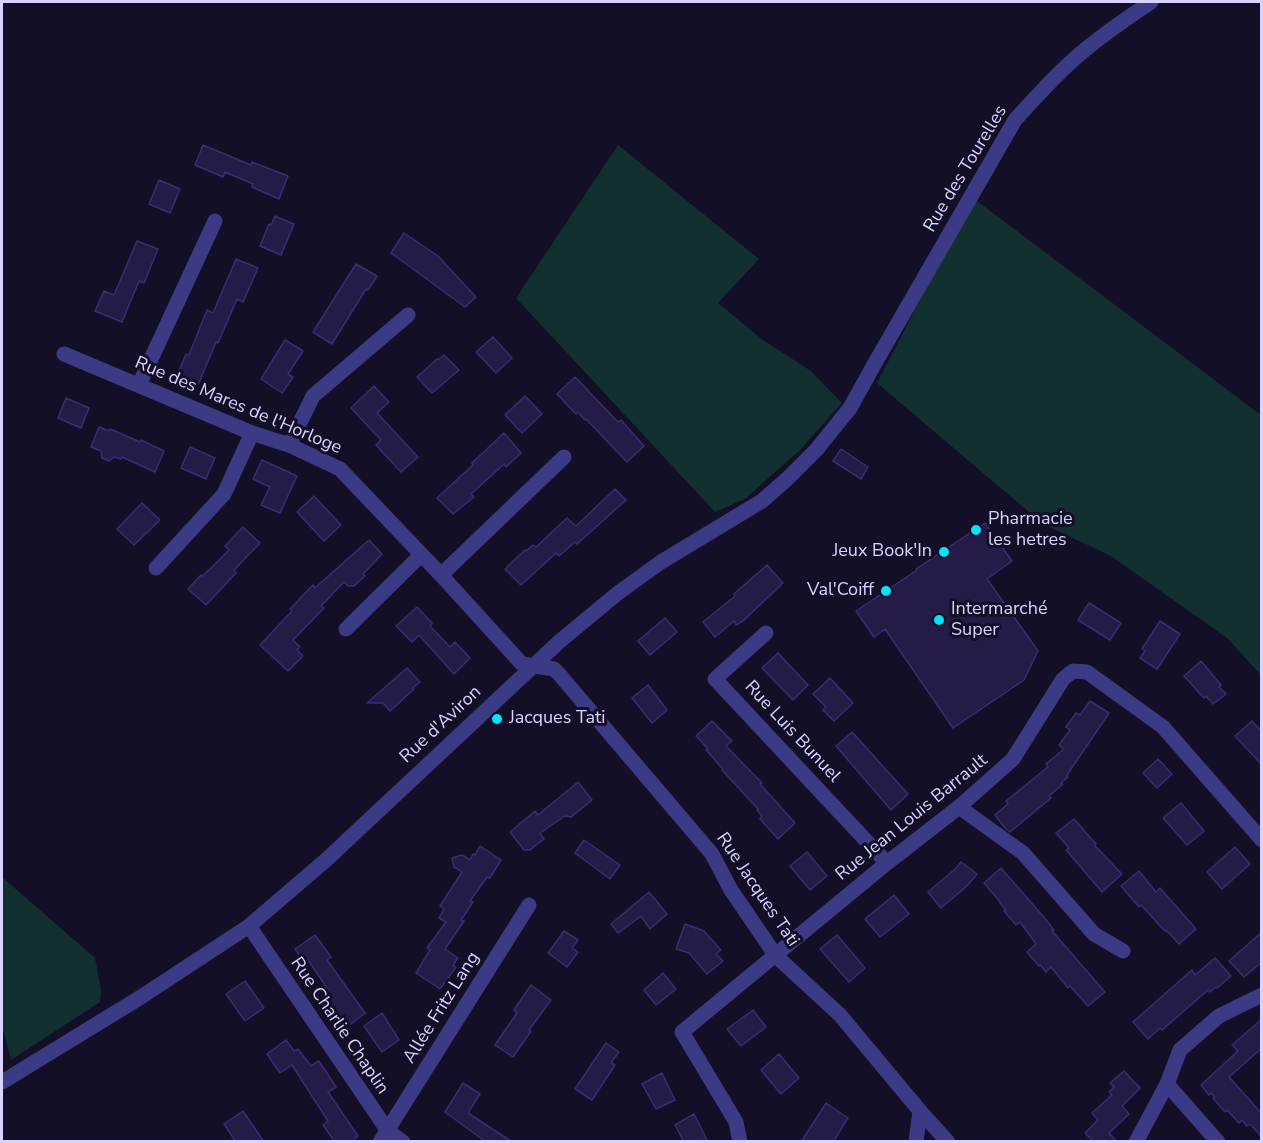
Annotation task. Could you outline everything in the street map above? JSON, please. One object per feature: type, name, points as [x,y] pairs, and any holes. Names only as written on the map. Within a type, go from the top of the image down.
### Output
[{"type":"street","name":"Rue des Tourelles","points":[[875,363],[1015,120],[1079,54],[1151,2]]},
{"type":"street","points":[[139,385],[214,221]]},
{"type":"street","points":[[289,445],[313,396],[408,315]]},
{"type":"street","name":"Rue des Mares de l'Horloge","points":[[64,354],[252,433],[289,445],[340,469],[522,664],[534,667]]},
{"type":"street","name":"Rue d'Aviron","points":[[2,1082],[141,997],[249,926],[326,860],[560,641],[618,593],[661,562],[762,501],[787,479],[817,449],[850,408],[875,363]]},
{"type":"street","points":[[156,568],[224,494],[252,433]]},
{"type":"street","points":[[441,575],[564,457]]},
{"type":"street","points":[[346,629],[421,555]]},
{"type":"street","name":"Rue Luis Bunuel","points":[[766,633],[715,679],[887,862]]},
{"type":"street","name":"Rue Jacques Tati","points":[[534,667],[554,669],[559,674],[712,854],[731,890],[776,956],[840,1015],[948,1142]]},
{"type":"street","name":"Rue Jean Louis Barrault","points":[[740,1142],[736,1122],[682,1032],[887,862],[959,807],[1013,759],[1063,679],[1073,671],[1087,672],[1163,727],[1262,840]]},
{"type":"street","points":[[959,807],[1023,853],[1094,934],[1123,951]]},
{"type":"street","name":"Allée Fritz Lang","points":[[384,1136],[529,905]]},
{"type":"street","name":"Rue Charlie Chaplin","points":[[249,926],[384,1136],[404,1142]]},
{"type":"street","points":[[1136,1142],[1167,1084],[1180,1050],[1219,1016],[1262,995]]},
{"type":"street","points":[[1167,1084],[1218,1142]]},
{"type":"street","points":[[916,1142],[920,1111]]},
{"type":"green space","points":[[618,145],[759,259],[718,303],[763,340],[811,371],[842,403],[800,450],[745,499],[715,512],[516,298]]},
{"type":"green space","points":[[973,198],[1261,415],[1261,675],[1227,638],[1111,556],[1043,524],[877,383]]},
{"type":"green space","points":[[2,877],[95,958],[101,990],[100,1002],[11,1060],[2,1026]]},
{"type":"building","points":[[203,145],[251,165],[252,162],[288,176],[279,199],[225,172],[223,177],[195,165]]},
{"type":"building","points":[[159,180],[180,189],[170,213],[149,204]]},
{"type":"building","points":[[275,216],[294,224],[281,255],[260,246]]},
{"type":"building","points":[[404,233],[438,256],[476,297],[465,307],[391,253]]},
{"type":"building","points":[[137,241],[158,249],[144,283],[139,281],[122,322],[95,311],[104,291],[114,295]]},
{"type":"building","points":[[236,259],[258,268],[243,302],[237,299],[198,385],[177,376],[186,354],[189,355],[207,310],[213,313]]},
{"type":"building","points":[[356,264],[377,276],[368,290],[366,289],[332,344],[313,332]]},
{"type":"building","points":[[493,337],[512,358],[496,373],[476,352]]},
{"type":"building","points":[[285,340],[303,351],[288,374],[293,377],[282,393],[261,379]]},
{"type":"building","points":[[444,355],[459,370],[432,393],[417,377]]},
{"type":"building","points":[[575,377],[618,422],[621,420],[644,446],[627,462],[586,419],[578,412],[576,414],[557,394]]},
{"type":"building","points":[[374,386],[389,402],[377,413],[418,457],[401,472],[376,445],[381,440],[351,408]]},
{"type":"building","points":[[525,396],[542,414],[522,433],[505,415]]},
{"type":"building","points":[[66,398],[89,408],[81,428],[58,418]]},
{"type":"building","points":[[99,427],[109,431],[110,429],[140,442],[141,440],[164,451],[155,472],[122,457],[121,459],[114,457],[109,461],[102,458],[101,451],[91,447]]},
{"type":"building","points":[[504,433],[521,453],[506,467],[504,464],[471,494],[474,497],[453,514],[437,498]]},
{"type":"building","points":[[190,447],[215,458],[206,479],[181,468]]},
{"type":"building","points":[[841,449],[868,467],[861,479],[833,461]]},
{"type":"building","points":[[262,460],[297,476],[280,513],[261,505],[270,487],[253,479]]},
{"type":"building","points":[[615,489],[626,500],[577,544],[575,542],[559,556],[556,553],[521,585],[505,569],[525,550],[533,545],[536,547],[567,518],[576,526]]},
{"type":"building","points":[[314,496],[341,525],[324,541],[297,512]]},
{"type":"building","points":[[142,503],[160,520],[134,545],[117,529]]},
{"type":"building","name":"Intermarché Super","points":[[985,523],[1012,561],[987,579],[1038,651],[1024,680],[953,728],[885,629],[874,637],[856,611]]},
{"type":"building","points":[[243,527],[260,543],[234,570],[236,573],[206,605],[188,589],[229,550],[225,546]]},
{"type":"building","points":[[369,540],[382,554],[354,586],[348,586],[344,582],[321,606],[324,608],[293,640],[300,647],[297,650],[303,656],[288,671],[260,645],[313,585],[315,588]]},
{"type":"building","points":[[767,565],[783,583],[743,621],[736,625],[734,621],[715,637],[703,622],[735,596],[734,594]]},
{"type":"building","points":[[1089,603],[1121,623],[1110,640],[1078,620]]},
{"type":"building","points":[[417,607],[432,623],[430,626],[450,647],[455,642],[470,658],[454,674],[419,635],[412,642],[396,626]]},
{"type":"building","points":[[665,618],[677,632],[650,655],[638,641]]},
{"type":"building","points":[[1160,621],[1180,634],[1157,669],[1140,658],[1145,651],[1142,649]]},
{"type":"building","points":[[778,653],[808,685],[793,700],[762,668]]},
{"type":"building","points":[[1201,661],[1226,694],[1213,704],[1206,696],[1204,698],[1184,676]]},
{"type":"building","points":[[407,668],[420,682],[390,711],[383,703],[367,703]]},
{"type":"building","points":[[830,678],[853,703],[834,721],[823,710],[826,707],[813,694]]},
{"type":"building","points":[[648,685],[667,710],[652,723],[632,698]]},
{"type":"building","points":[[1090,701],[1109,713],[1067,775],[1068,777],[1061,783],[1063,784],[1049,796],[1051,798],[1010,832],[995,815],[1008,804],[1006,801],[1048,767],[1046,764],[1064,749],[1059,745],[1070,730],[1066,727],[1076,713],[1080,715]]},
{"type":"building","points":[[712,721],[732,741],[726,746],[762,783],[760,784],[795,823],[778,839],[760,819],[762,816],[758,809],[722,770],[696,736]]},
{"type":"building","points":[[1252,721],[1262,732],[1262,765],[1235,736]]},
{"type":"building","points":[[852,732],[908,794],[891,810],[836,746]]},
{"type":"building","points":[[1158,759],[1172,774],[1157,788],[1143,773]]},
{"type":"building","points":[[578,782],[592,800],[571,817],[565,816],[540,833],[544,839],[530,850],[524,850],[510,832],[535,811],[538,815]]},
{"type":"building","points":[[1181,803],[1204,831],[1187,845],[1163,818]]},
{"type":"building","points":[[1074,819],[1096,844],[1095,846],[1122,874],[1102,892],[1066,850],[1069,848],[1056,833]]},
{"type":"building","points":[[584,840],[620,865],[610,879],[575,853]]},
{"type":"building","points":[[480,846],[501,860],[490,878],[487,877],[470,901],[473,902],[461,920],[464,921],[445,949],[458,958],[453,965],[456,967],[440,989],[416,973],[430,950],[427,948],[446,922],[439,918],[444,909],[440,906],[462,872],[454,867],[452,858],[462,855],[470,860]]},
{"type":"building","points":[[1235,847],[1250,864],[1222,889],[1207,872]]},
{"type":"building","points":[[807,852],[827,876],[810,890],[790,866]]},
{"type":"building","points":[[961,862],[977,874],[967,886],[941,908],[928,892]]},
{"type":"building","points":[[1001,868],[1105,992],[1088,1006],[1070,986],[1068,988],[1051,967],[1046,972],[1027,952],[1036,944],[1020,922],[1016,925],[1004,911],[1006,910],[984,883]]},
{"type":"building","points":[[1139,871],[1156,892],[1160,888],[1196,929],[1179,944],[1141,905],[1139,907],[1121,886]]},
{"type":"building","points":[[649,892],[667,914],[650,929],[641,916],[618,933],[611,924]]},
{"type":"building","points":[[894,895],[909,914],[880,937],[865,919]]},
{"type":"building","points":[[685,924],[704,931],[721,950],[716,954],[723,961],[707,974],[689,953],[676,949]]},
{"type":"building","points":[[564,931],[578,940],[572,948],[578,952],[567,967],[548,953]]},
{"type":"building","points":[[1262,932],[1262,962],[1244,977],[1229,961]]},
{"type":"building","points":[[315,935],[331,957],[327,960],[365,1013],[351,1024],[346,1017],[342,1020],[324,994],[329,991],[308,960],[304,962],[295,949]]},
{"type":"building","points":[[837,935],[865,968],[849,982],[820,949]]},
{"type":"building","points":[[1215,958],[1231,976],[1217,988],[1210,992],[1208,990],[1162,1030],[1160,1028],[1148,1039],[1133,1022],[1192,970],[1195,975]]},
{"type":"building","points":[[663,973],[676,989],[656,1005],[644,990]]},
{"type":"building","points":[[245,981],[264,1008],[245,1021],[226,994]]},
{"type":"building","points":[[531,985],[551,1000],[513,1057],[495,1045],[517,1013],[514,1010]]},
{"type":"building","points":[[753,1010],[766,1027],[741,1046],[727,1029]]},
{"type":"building","points":[[382,1013],[399,1040],[382,1052],[364,1026]]},
{"type":"building","points":[[1262,1019],[1262,1048],[1229,1077],[1262,1114],[1262,1137],[1250,1124],[1247,1126],[1242,1120],[1239,1123],[1227,1110],[1225,1112],[1213,1098],[1215,1097],[1211,1093],[1209,1095],[1201,1085],[1238,1051],[1232,1045]]},
{"type":"building","points":[[286,1040],[294,1051],[298,1049],[311,1066],[319,1061],[336,1087],[328,1092],[358,1136],[351,1142],[335,1142],[323,1125],[328,1121],[292,1065],[280,1073],[267,1054]]},
{"type":"building","points":[[606,1043],[619,1052],[611,1063],[615,1065],[592,1100],[575,1089]]},
{"type":"building","points":[[779,1054],[799,1078],[781,1094],[761,1070]]},
{"type":"building","points":[[1124,1071],[1140,1088],[1122,1106],[1129,1114],[1109,1133],[1117,1142],[1094,1142],[1085,1133],[1098,1120],[1092,1113],[1112,1095],[1109,1092],[1114,1087],[1110,1083]]},
{"type":"building","points":[[662,1073],[675,1100],[656,1109],[642,1084]]},
{"type":"building","points":[[463,1083],[480,1094],[468,1113],[512,1142],[486,1142],[445,1112]]},
{"type":"building","points":[[826,1103],[848,1118],[833,1142],[801,1142]]},
{"type":"building","points":[[243,1111],[264,1142],[236,1142],[224,1124]]},
{"type":"building","points":[[694,1114],[708,1142],[684,1142],[675,1125]]},
{"type":"place","name":"Pharmacie les hetres","points":[[976,530]]},
{"type":"place","name":"Jeux Book'In","points":[[944,552]]},
{"type":"place","name":"Val'Coiff","points":[[886,591]]},
{"type":"place","name":"Intermarché Super","points":[[939,620]]},
{"type":"place","name":"Jacques Tati","points":[[497,719]]}]
